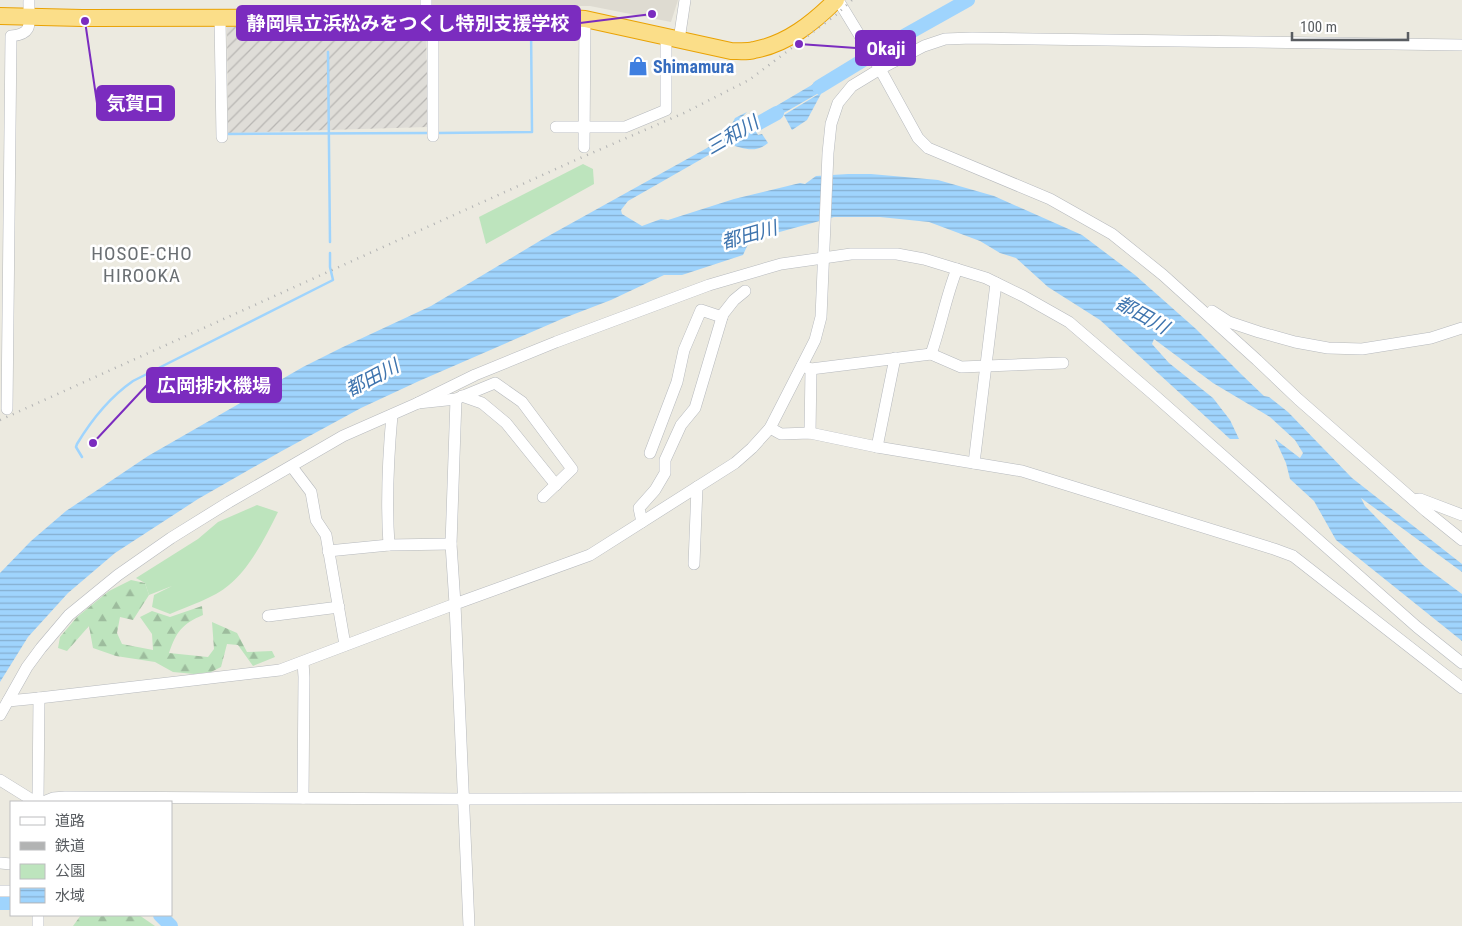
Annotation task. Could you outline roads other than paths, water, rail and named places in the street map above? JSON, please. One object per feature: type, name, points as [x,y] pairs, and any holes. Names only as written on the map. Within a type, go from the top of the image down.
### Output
[{"type":"highway","points":[[0,16],[28,18],[552,17],[585,19],[731,51],[752,51],[793,35],[816,20],[837,0]]},
{"type":"street","points":[[7,409],[10,36],[21,35],[27,32],[29,26],[29,0]]},
{"type":"street","points":[[426,0],[430,17],[433,136]]},
{"type":"street","points":[[556,127],[625,127],[666,110],[673,38],[685,0]]},
{"type":"street","points":[[837,0],[867,47],[918,138],[928,148],[1050,199],[1112,234],[1201,308],[1298,399],[1462,540]]},
{"type":"street","points":[[220,18],[222,137]]},
{"type":"street","points":[[584,147],[585,19]]},
{"type":"street","points":[[8,701],[280,670],[455,604],[590,556],[735,463],[770,428],[806,368],[821,317],[831,124],[838,103],[852,86],[878,66],[945,39],[972,38],[1462,45]]},
{"type":"street","points":[[0,715],[40,648],[69,615],[118,575],[171,538],[229,502],[343,436],[475,376],[547,346],[700,288],[781,264],[824,256],[851,254],[897,254],[924,259],[957,269],[996,283],[1069,322],[1417,627],[1462,663]]},
{"type":"street","points":[[931,354],[939,331],[950,285],[957,269]]},
{"type":"street","points":[[974,464],[996,283]]},
{"type":"street","points":[[642,522],[639,508],[655,490],[665,473],[665,460],[681,425],[695,408],[722,318],[734,300],[745,291]]},
{"type":"street","points":[[1201,308],[1210,310],[1229,322],[1259,332],[1295,342],[1328,348],[1362,349],[1431,338],[1462,328]]},
{"type":"street","points":[[650,453],[677,382],[684,350],[701,310],[722,318]]},
{"type":"street","points":[[806,368],[931,354],[961,367],[1063,363]]},
{"type":"street","points":[[878,447],[895,358]]},
{"type":"street","points":[[806,368],[810,433]]},
{"type":"street","points":[[418,403],[459,398],[495,383],[522,402],[572,469],[544,496]]},
{"type":"street","points":[[459,398],[482,404],[506,423],[556,485]]},
{"type":"street","points":[[459,398],[451,544],[469,926]]},
{"type":"street","points":[[388,545],[386,506],[392,415]]},
{"type":"street","points":[[770,428],[781,434],[810,433],[1032,474],[1293,556],[1462,688]]},
{"type":"street","points":[[658,431],[675,439]]},
{"type":"street","points":[[292,467],[310,492],[316,520],[326,535],[345,645]]},
{"type":"street","points":[[694,564],[697,487]]},
{"type":"street","points":[[1414,500],[1420,499],[1462,515]]},
{"type":"street","points":[[328,551],[388,545],[451,544]]},
{"type":"street","points":[[268,616],[339,607]]},
{"type":"street","points":[[303,662],[303,798]]},
{"type":"street","points":[[40,698],[38,800],[40,801]]},
{"type":"street","points":[[0,780],[38,801]]},
{"type":"street","points":[[44,801],[65,797],[462,799],[1462,797]]},
{"type":"water","points":[[841,74],[829,82],[824,90],[764,125],[759,116],[827,76]]},
{"type":"water","points":[[822,92],[807,120],[792,130],[784,115]]},
{"type":"water","name":"都田川","points":[[747,112],[742,117],[746,123],[752,120],[757,128],[755,130],[758,135],[762,134],[768,143],[754,149],[728,144],[628,201],[621,210],[622,214],[642,226],[661,219],[668,220],[734,199],[800,183],[805,184],[816,176],[871,174],[938,180],[994,196],[1082,235],[1135,275],[1196,329],[1264,396],[1269,397],[1288,412],[1352,478],[1462,564],[1462,572],[1361,498],[1365,506],[1423,565],[1462,594],[1462,641],[1336,540],[1314,501],[1290,479],[1286,463],[1275,439],[1300,458],[1303,453],[1295,440],[1270,417],[1213,383],[1154,339],[1152,344],[1169,363],[1213,398],[1230,420],[1239,439],[1230,439],[1100,320],[1048,287],[1016,258],[1000,253],[980,241],[929,222],[880,217],[834,217],[749,242],[743,255],[682,275],[664,275],[611,300],[564,318],[419,381],[361,408],[280,452],[198,499],[115,553],[68,593],[28,637],[0,682],[0,573],[31,541],[66,511],[148,456],[303,367],[431,306],[543,239],[725,138],[735,118]]},
{"type":"waterway","name":"三和川","points":[[819,87],[893,42],[968,0]]},
{"type":"waterway","points":[[438,133],[532,132],[531,26]]},
{"type":"waterway","points":[[328,52],[330,242]]},
{"type":"waterway","name":"三和川","points":[[739,134],[777,113]]},
{"type":"waterway","points":[[226,134],[429,133]]},
{"type":"waterway","points":[[82,457],[76,447],[77,444],[102,409],[125,387],[133,381],[333,280],[330,267],[330,253]]},
{"type":"waterway","points":[[0,903],[10,903]]},
{"type":"waterway","points":[[161,916],[171,926]]},
{"type":"railway","points":[[0,420],[684,113],[749,80],[837,14],[852,0]]},
{"type":"place","name":"静岡県立浜松みをつくし特別支援学校","points":[[652,14]]},
{"type":"place","name":"気賀口","points":[[85,21]]},
{"type":"place","name":"Okaji","points":[[799,44]]},
{"type":"place","name":"Shimamura","points":[[638,66]]},
{"type":"place","name":"広岡排水機場","points":[[93,443]]},
{"type":"district","name":"HOSOE-CHO HIROOKA","points":[[142,264]]}]
